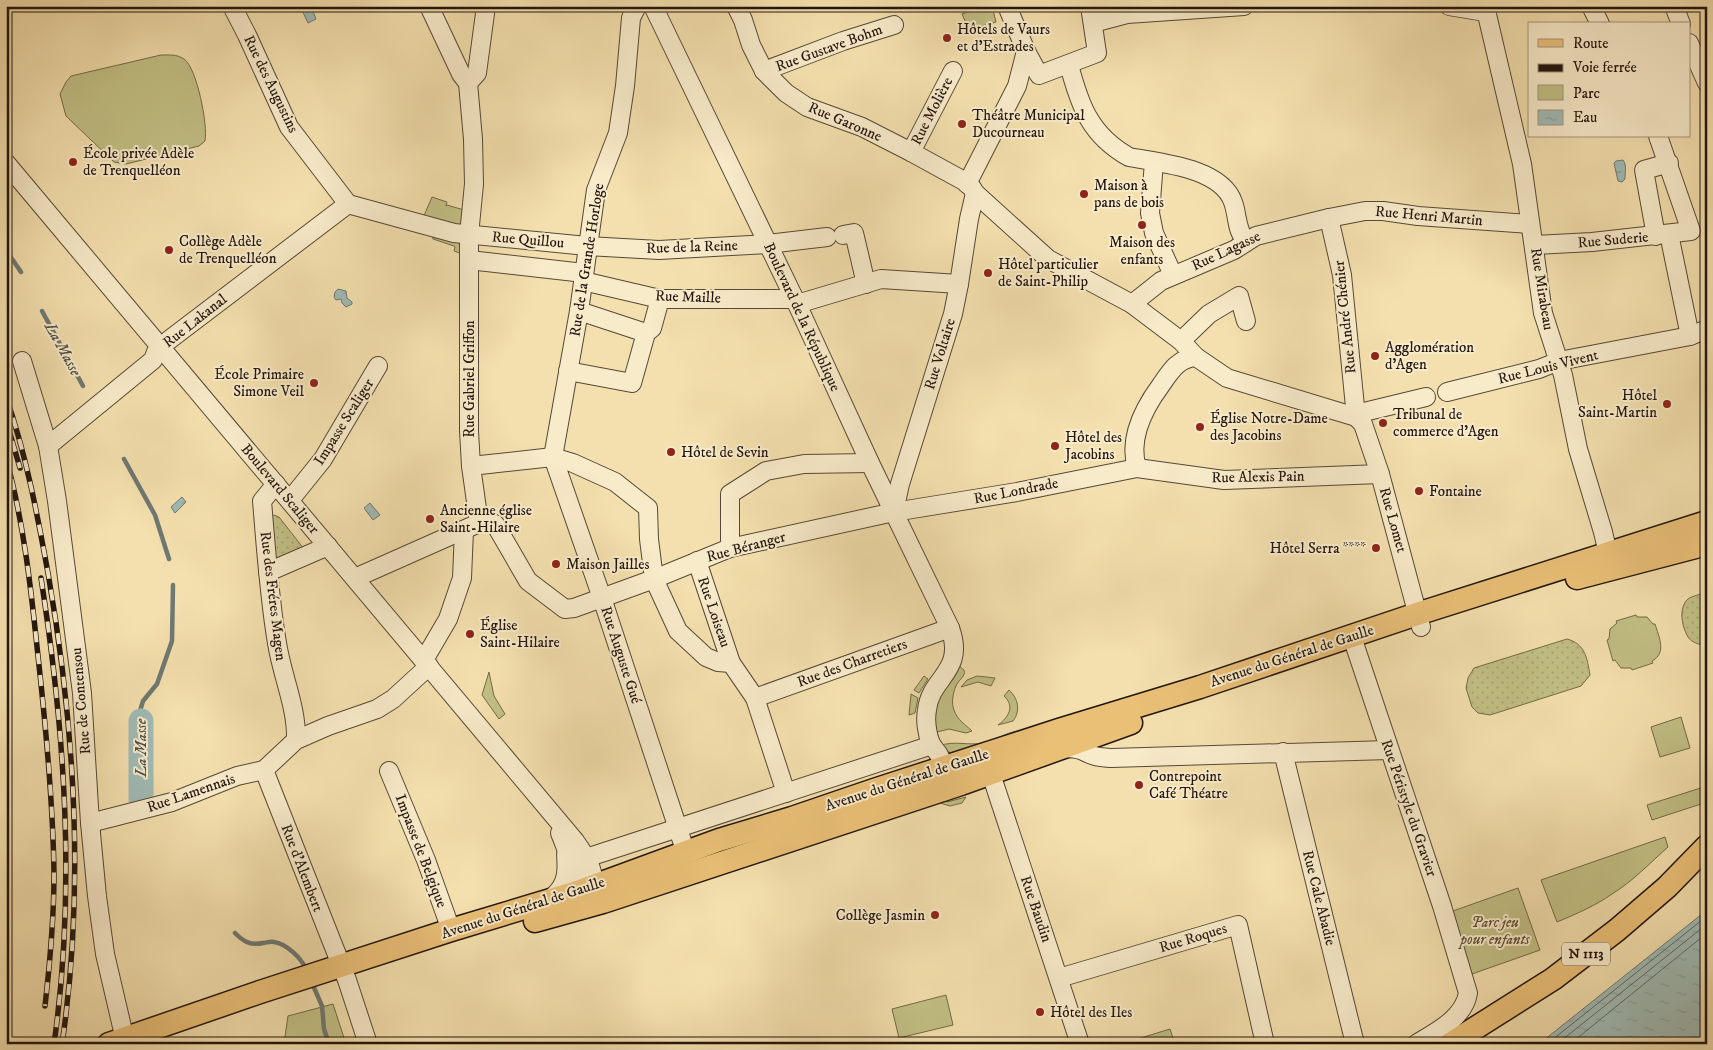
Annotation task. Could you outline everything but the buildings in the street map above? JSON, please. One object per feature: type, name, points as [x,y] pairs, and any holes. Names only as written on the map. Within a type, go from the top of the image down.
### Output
[{"type":"main road","name":"Avenue du Général de Gaulle","points":[[120,1042],[300,987],[446,947],[549,909],[595,882],[686,854],[720,840],[944,768],[991,763],[1061,748],[1353,643],[1610,561],[1707,522]]},
{"type":"main road","name":"Avenue du Général de Gaulle","points":[[1610,561],[1707,544]]},
{"type":"main road","name":"Avenue du Général de Gaulle","points":[[595,882],[820,830],[991,763],[1041,736],[1200,687],[1353,643]]},
{"type":"main road","name":"N 1113","points":[[1450,1044],[1546,984],[1582,957],[1667,887],[1707,846]]},
{"type":"main road","name":"Avenue du Général de Gaulle","points":[[342,977],[451,930],[549,909]]},
{"type":"main road","name":"Avenue du Général de Gaulle","points":[[153,1044],[300,987]]},
{"type":"street","name":"Rue des Augustins","points":[[232,6],[288,127],[348,204]]},
{"type":"street","points":[[429,6],[461,74],[468,83],[477,72],[486,6]]},
{"type":"street","name":"Rue de la Grande Horloge","points":[[553,457],[579,311],[596,190],[618,133],[632,18],[637,6]]},
{"type":"street","name":"Boulevard de la République","points":[[653,6],[796,301],[870,463],[950,628],[954,647],[952,662],[928,702],[927,708],[928,730],[932,745],[940,756],[944,768]]},
{"type":"street","name":"Rue Garonne","points":[[736,6],[743,20],[751,45],[764,71],[786,93],[807,108],[862,127],[912,152],[971,188],[1048,259],[1132,304],[1181,341],[1196,357],[1227,378],[1356,417]]},
{"type":"street","points":[[1007,6],[1039,76]]},
{"type":"street","points":[[1017,86],[1097,54],[1091,14],[1127,14],[1172,9],[1244,6]]},
{"type":"street","points":[[1449,6],[1485,9]]},
{"type":"street","points":[[1591,6],[1599,22]]},
{"type":"street","points":[[1674,6],[1680,22]]},
{"type":"street","name":"Rue Mirabeau","points":[[1485,9],[1522,164],[1530,224],[1535,245],[1543,313],[1559,361],[1578,449],[1610,561]]},
{"type":"street","name":"Rue Gustave Bohm","points":[[764,71],[843,41],[894,25]]},
{"type":"street","points":[[1690,45],[1707,84]]},
{"type":"street","name":"Rue Voltaire","points":[[894,512],[900,484],[953,314],[960,284],[969,219],[971,188],[1017,86],[1026,51]]},
{"type":"street","points":[[1069,65],[1074,84],[1090,122],[1098,132],[1129,157],[1192,170],[1217,180],[1231,195],[1241,235],[1247,241]]},
{"type":"street","name":"Rue Molière","points":[[912,152],[953,71]]},
{"type":"street","name":"Rue Gabriel Griffon","points":[[468,83],[473,139],[474,184],[469,235],[471,526]]},
{"type":"street","points":[[1659,138],[1669,163],[1644,170],[1690,336]]},
{"type":"street","points":[[1154,162],[1150,213],[1154,233],[1173,275]]},
{"type":"street","name":"Boulevard Scaliger","points":[[6,163],[575,841],[595,882]]},
{"type":"street","name":"Rue Suderie","points":[[1535,245],[1592,242],[1691,231],[1669,163]]},
{"type":"street","points":[[348,204],[421,225],[469,235]]},
{"type":"street","name":"Rue Lakanal","points":[[48,446],[153,360],[160,348],[348,204]]},
{"type":"street","name":"Rue Henri Martin","points":[[1329,218],[1365,211],[1383,211],[1418,216],[1530,224]]},
{"type":"street","name":"Rue Lagasse","points":[[1132,304],[1161,281],[1234,250],[1259,234],[1329,218]]},
{"type":"street","name":"Rue André Chénier","points":[[1329,218],[1342,275],[1356,417]]},
{"type":"street","name":"Rue de la Reine","points":[[587,246],[659,250],[768,244],[854,233],[866,284]]},
{"type":"street","name":"Rue Quillou","points":[[469,235],[587,246]]},
{"type":"street","name":"Rue Maille","points":[[469,260],[583,277],[660,299],[796,301],[881,279],[960,284]]},
{"type":"street","points":[[1181,341],[1209,314],[1239,296],[1246,321]]},
{"type":"street","points":[[568,371],[632,384],[646,333],[652,328],[660,299]]},
{"type":"street","points":[[579,311],[646,333]]},
{"type":"street","name":"Rue Louis Vivent","points":[[1447,392],[1539,369],[1559,361],[1690,336],[1707,329]]},
{"type":"street","points":[[1137,468],[1134,457],[1136,435],[1143,412],[1171,370],[1182,360],[1196,357]]},
{"type":"street","name":"Rue de Contensou","points":[[22,361],[48,446],[57,501],[82,693],[90,824],[105,954],[120,1042]]},
{"type":"street","name":"Impasse Scaliger","points":[[290,500],[323,460],[378,366]]},
{"type":"street","points":[[1356,417],[1364,412],[1426,397]]},
{"type":"street","name":"Rue Lomet","points":[[1356,417],[1363,424],[1380,474],[1419,621]]},
{"type":"street","points":[[471,466],[553,457],[573,463],[615,482],[648,508],[649,539],[654,579],[678,631],[706,657],[718,662],[731,663]]},
{"type":"street","name":"Rue Auguste Gué","points":[[553,457],[602,598],[686,854]]},
{"type":"street","points":[[730,548],[730,494],[766,471],[804,464],[870,463]]},
{"type":"street","name":"Rue Londrade","points":[[894,512],[1017,492],[1137,468]]},
{"type":"street","name":"Rue Alexis Pain","points":[[1137,468],[1224,480],[1380,474]]},
{"type":"street","name":"Rue des Fréres Magen","points":[[276,484],[262,501],[277,644],[296,723],[296,740]]},
{"type":"street","name":"Rue Béranger","points":[[471,526],[495,524],[528,581],[565,609],[574,608],[654,579],[730,548],[894,512]]},
{"type":"street","points":[[355,578],[471,526]]},
{"type":"street","points":[[264,770],[296,740],[328,726],[377,709],[393,699],[427,663],[448,619],[462,578],[471,526]]},
{"type":"street","points":[[268,572],[328,546]]},
{"type":"street","name":"Rue Loiseau","points":[[697,561],[731,663],[755,698],[786,793]]},
{"type":"street","name":"Rue des Charretiers","points":[[755,698],[950,628]]},
{"type":"street","name":"Rue Péristyle du Gravier","points":[[1353,643],[1390,750],[1468,993],[1467,999],[1459,1012],[1446,1025],[1416,1044]]},
{"type":"street","name":"Avenue du Général de Gaulle","points":[[595,882],[678,829],[932,745]]},
{"type":"street","points":[[1061,748],[1082,750],[1088,755],[1104,758],[1390,750]]},
{"type":"street","name":"Rue Cale Abadie","points":[[1282,752],[1354,1044]]},
{"type":"street","name":"Rue Baudin","points":[[991,763],[1080,1044]]},
{"type":"street","points":[[854,818],[870,804],[948,779],[944,768]]},
{"type":"street","name":"Rue Lamennais","points":[[90,824],[172,802],[237,776],[264,770]]},
{"type":"street","name":"Rue d'Alembert","points":[[264,770],[368,1044]]},
{"type":"street","name":"Impasse de Belgique","points":[[389,771],[426,860],[451,930]]},
{"type":"street","name":"Boulevard Scaliger","points":[[552,815],[566,846],[595,882]]},
{"type":"street","points":[[549,909],[564,882],[567,869],[566,846]]},
{"type":"street","name":"Rue Roques","points":[[1059,978],[1238,925],[1265,1044]]},
{"type":"green space","points":[[986,6],[992,6],[996,22],[969,30],[962,14]]},
{"type":"green space","points":[[161,55],[178,56],[189,64],[197,85],[203,110],[205,141],[199,146],[126,164],[114,162],[66,116],[60,94],[71,76]]},
{"type":"green space","points":[[432,197],[447,202],[446,206],[464,210],[463,228],[423,218]]},
{"type":"green space","points":[[431,232],[463,241],[465,255],[454,251],[454,246],[433,239]]},
{"type":"green space","points":[[272,516],[279,517],[304,549],[276,564]]},
{"type":"green space","points":[[1707,593],[1707,645],[1705,646],[1694,642],[1688,637],[1684,628],[1682,612],[1688,599]]},
{"type":"green space","points":[[1636,615],[1637,617],[1647,617],[1655,624],[1661,649],[1657,658],[1652,661],[1653,663],[1632,670],[1631,668],[1621,668],[1615,660],[1613,661],[1607,640],[1609,639],[1610,629],[1617,623],[1616,621]]},
{"type":"green space","points":[[1567,639],[1578,644],[1586,657],[1590,675],[1581,686],[1490,715],[1478,713],[1472,707],[1466,688],[1468,678],[1474,668]]},
{"type":"green space","points":[[956,665],[965,672],[955,689],[953,707],[955,714],[972,731],[966,733],[949,729],[933,733],[931,713]]},
{"type":"green space","points":[[489,672],[494,696],[505,714],[499,719],[482,695]]},
{"type":"green space","points":[[924,676],[928,679],[919,693],[914,690]]},
{"type":"green space","points":[[977,676],[995,678],[991,686],[978,682],[961,687],[967,680]]},
{"type":"green space","points":[[1009,690],[1016,701],[1017,713],[1013,721],[998,725],[1008,715],[1010,707],[1004,696]]},
{"type":"green space","points":[[911,694],[918,698],[915,713],[909,715]]},
{"type":"green space","points":[[1681,717],[1690,748],[1660,757],[1651,727]]},
{"type":"green space","points":[[1019,730],[1025,730],[954,755],[939,746],[950,743],[983,743]]},
{"type":"green space","points":[[1707,786],[1707,802],[1652,820],[1647,805]]},
{"type":"green space","points":[[945,797],[947,802],[966,797],[962,803],[950,806],[940,803]]},
{"type":"green space","points":[[1665,837],[1668,847],[1620,889],[1578,913],[1557,922],[1541,880]]},
{"type":"green space","name":"Parc jeu pour enfants","points":[[1518,888],[1540,950],[1472,974],[1450,912]]},
{"type":"green space","points":[[946,995],[953,1025],[899,1038],[892,1009]]},
{"type":"green space","points":[[333,1004],[346,1044],[284,1044],[288,1016]]},
{"type":"green space","points":[[1170,1029],[1175,1044],[1121,1044]]},
{"type":"water","points":[[300,6],[311,6],[316,19],[308,23]]},
{"type":"water","points":[[1623,160],[1625,164],[1625,179],[1622,182],[1618,181],[1614,163]]},
{"type":"water","points":[[338,289],[346,291],[347,298],[352,304],[346,307],[341,299],[336,300],[334,297]]},
{"type":"water","points":[[182,497],[186,502],[175,513],[171,507]]},
{"type":"water","points":[[370,503],[380,515],[373,520],[364,508]]},
{"type":"water","points":[[1707,910],[1707,1044],[1539,1044]]},
{"type":"waterway","name":"La Masse","points":[[6,250],[21,272]]},
{"type":"waterway","name":"La Masse","points":[[42,311],[83,386]]},
{"type":"waterway","name":"La Masse","points":[[124,459],[155,515],[169,559]]},
{"type":"waterway","name":"La Masse","points":[[141,721],[140,711],[143,701],[157,684],[172,641],[173,585]]},
{"type":"waterway","name":"La Masse","points":[[141,721],[141,799]]},
{"type":"waterway","name":"La Masse","points":[[235,933],[251,943],[279,943],[297,956],[306,969]]},
{"type":"waterway","name":"La Masse","points":[[312,983],[322,1006],[324,1029],[329,1044]]},
{"type":"railway","points":[[6,397],[25,462],[35,506],[48,573],[65,690],[74,808],[75,867],[69,985],[62,1044]]},
{"type":"railway","points":[[6,420],[20,468]]},
{"type":"railway","points":[[6,458],[18,507],[30,581],[51,792],[54,890],[45,1006]]},
{"type":"railway","points":[[41,578],[56,694],[65,811],[65,927],[61,986],[54,1044]]},
{"type":"place","name":"Hôtels de Vaurs et d'Estrades","points":[[947,38]]},
{"type":"place","name":"Théâtre Municipal Ducourneau","points":[[962,124]]},
{"type":"place","name":"École privée Adèle de Trenquelléon","points":[[73,162]]},
{"type":"place","name":"Maison à pans de bois","points":[[1084,194]]},
{"type":"place","name":"Maison des enfants","points":[[1142,225]]},
{"type":"place","name":"Collège Adèle de Trenquelléon","points":[[169,250]]},
{"type":"place","name":"Hôtel particulier de Saint-Philip","points":[[988,273]]},
{"type":"place","name":"Agglomération d'Agen","points":[[1375,356]]},
{"type":"place","name":"École Primaire Simone Veil","points":[[314,383]]},
{"type":"place","name":"Hôtel Saint-Martin","points":[[1667,404]]},
{"type":"place","name":"Tribunal de commerce d'Agen","points":[[1383,423]]},
{"type":"place","name":"Église Notre-Dame des Jacobins","points":[[1200,427]]},
{"type":"place","name":"Hôtel des Jacobins","points":[[1055,446]]},
{"type":"place","name":"Hôtel de Sevin","points":[[671,452]]},
{"type":"place","name":"Fontaine","points":[[1419,491]]},
{"type":"place","name":"Ancienne église Saint-Hilaire","points":[[430,519]]},
{"type":"place","name":"Hôtel Serra ****","points":[[1376,548]]},
{"type":"place","name":"Maison Jailles","points":[[556,564]]},
{"type":"place","name":"Église Saint-Hilaire","points":[[470,634]]},
{"type":"place","name":"Contrepoint Café Théatre","points":[[1139,785]]},
{"type":"place","name":"Collège Jasmin","points":[[935,915]]},
{"type":"place","name":"Hôtel des Iles","points":[[1040,1012]]}]
